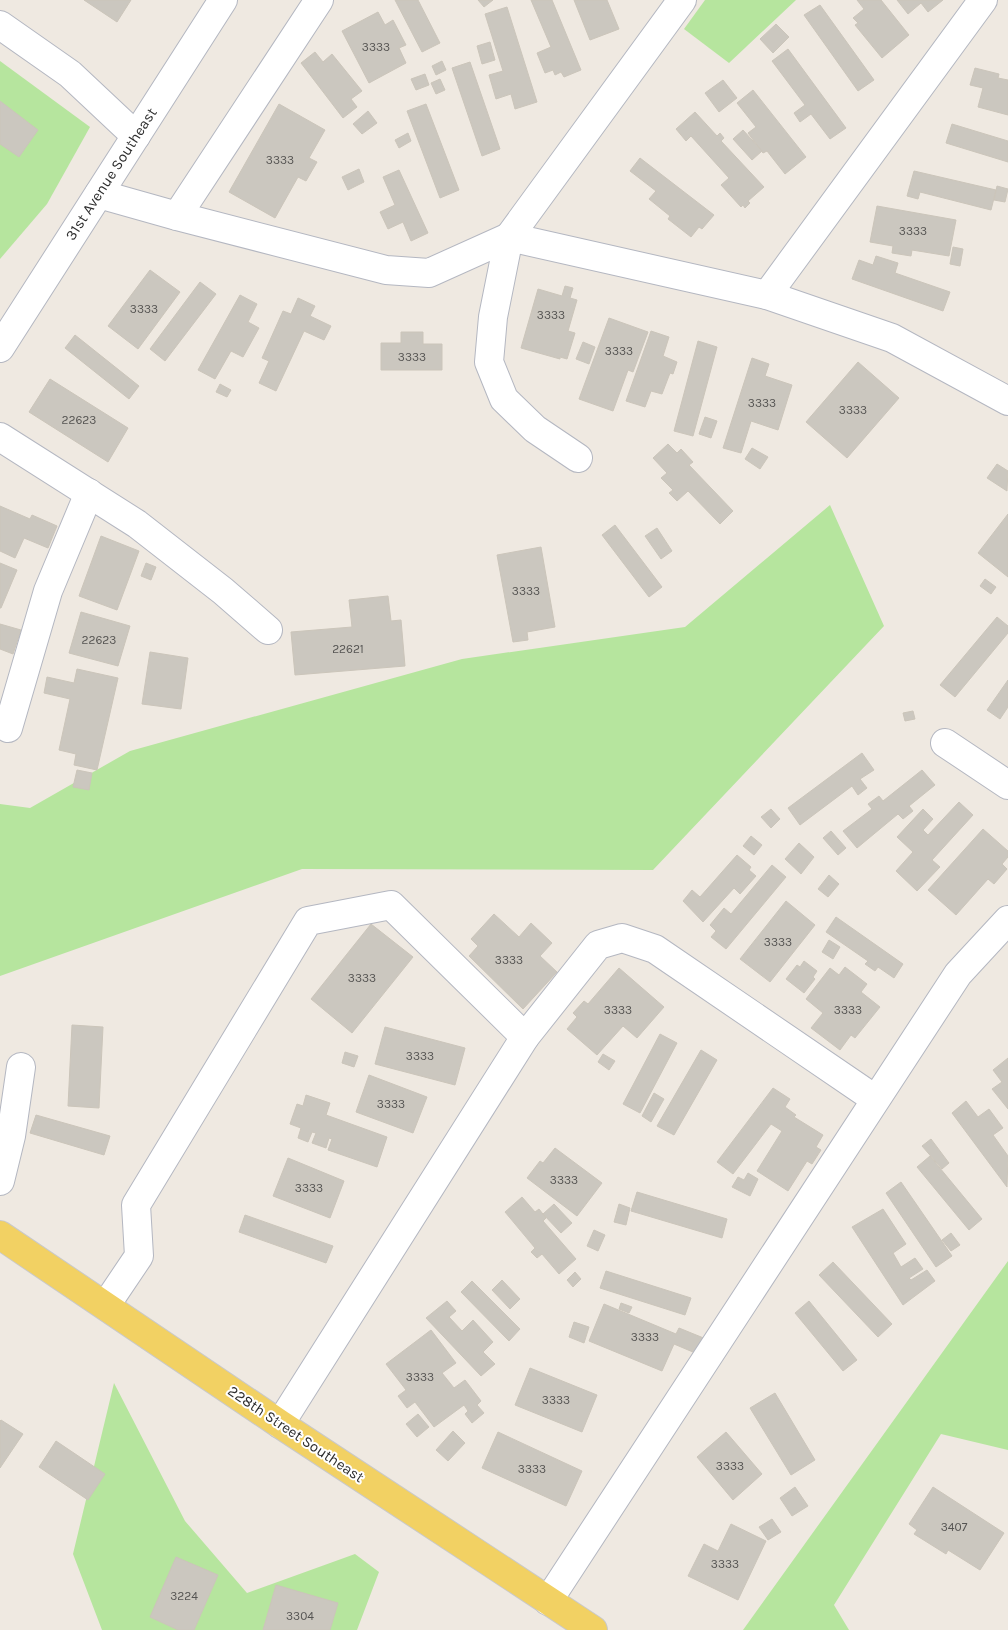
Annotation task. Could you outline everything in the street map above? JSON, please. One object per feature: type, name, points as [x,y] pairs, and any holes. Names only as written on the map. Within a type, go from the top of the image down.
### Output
[{"type":"main road","name":"228th Street Southeast","points":[[0,1235],[280,1424],[593,1630]]},
{"type":"street","name":"31st Avenue Southeast","points":[[0,348],[223,0]]},
{"type":"street","points":[[177,216],[319,0]]},
{"type":"street","points":[[578,458],[535,430],[504,398],[489,362],[493,317],[509,237],[682,0]]},
{"type":"street","points":[[766,295],[983,0]]},
{"type":"street","points":[[0,25],[70,74],[136,136]]},
{"type":"street","points":[[99,194],[386,270],[429,273],[509,237],[766,295],[892,338],[1008,400]]},
{"type":"street","points":[[0,436],[137,524],[223,590],[268,630]]},
{"type":"street","points":[[8,728],[48,591],[88,493]]},
{"type":"street","points":[[946,743],[1008,785]]},
{"type":"street","points":[[106,1305],[139,1256],[136,1205],[308,921],[391,905],[525,1037]]},
{"type":"street","points":[[548,1601],[875,1098],[958,974],[1008,920]]},
{"type":"street","points":[[280,1424],[525,1037],[598,945],[622,938],[655,949],[875,1098]]},
{"type":"street","points":[[0,1181],[11,1136],[21,1067]]},
{"type":"green space","points":[[705,0],[796,0],[729,63],[684,29]]},
{"type":"green space","points":[[0,61],[90,127],[47,204],[0,259]]},
{"type":"green space","points":[[830,505],[884,626],[653,870],[302,869],[0,976],[0,804],[30,808],[130,751],[462,659],[685,627]]},
{"type":"green space","points":[[1008,1261],[1008,1450],[941,1434],[834,1605],[849,1630],[743,1630]]},
{"type":"green space","points":[[114,1383],[185,1521],[247,1593],[355,1554],[379,1572],[357,1630],[102,1630],[73,1554]]},
{"type":"building","points":[[84,0],[131,0],[117,22]]},
{"type":"building","points":[[395,0],[418,0],[440,43],[422,52]]},
{"type":"building","points":[[478,0],[493,0],[484,7]]},
{"type":"building","points":[[531,0],[552,0],[581,70],[564,77],[561,72],[555,75],[553,70],[545,73],[537,53],[551,47]]},
{"type":"building","points":[[574,0],[607,0],[619,29],[590,40]]},
{"type":"building","points":[[857,0],[881,0],[909,35],[882,58],[855,25],[858,23],[853,18],[864,9]]},
{"type":"building","points":[[897,0],[943,0],[928,12],[921,3],[908,14]]},
{"type":"building","points":[[820,5],[874,80],[858,91],[804,15]]},
{"type":"building","points":[[507,7],[537,102],[515,109],[511,94],[496,99],[489,75],[503,71],[485,14]]},
{"type":"building","points":[[378,12],[385,25],[393,20],[406,45],[399,48],[406,63],[369,83],[342,31]]},
{"type":"building","points":[[776,24],[789,37],[773,53],[760,39]]},
{"type":"building","points":[[490,42],[495,60],[482,64],[477,46]]},
{"type":"building","points":[[788,49],[846,128],[830,139],[811,114],[800,122],[794,113],[805,105],[772,61]]},
{"type":"building","points":[[315,52],[323,62],[332,54],[362,91],[351,99],[357,107],[343,118],[301,63]]},
{"type":"building","points":[[442,61],[446,70],[436,75],[432,66]]},
{"type":"building","points":[[470,62],[500,149],[482,156],[452,68]]},
{"type":"building","points":[[975,68],[999,74],[998,78],[1008,80],[1008,115],[978,107],[983,88],[970,85]]},
{"type":"building","points":[[425,74],[429,85],[416,90],[411,79]]},
{"type":"building","points":[[440,79],[445,90],[436,94],[431,83]]},
{"type":"building","points":[[723,80],[737,98],[719,112],[705,93]]},
{"type":"building","points":[[753,90],[806,157],[785,174],[767,151],[763,153],[748,133],[756,127],[737,103]]},
{"type":"building","points":[[0,101],[38,130],[19,157],[0,144]]},
{"type":"building","points":[[279,104],[325,130],[309,158],[317,162],[306,181],[298,177],[275,218],[229,192]]},
{"type":"building","points":[[426,104],[459,190],[440,198],[407,111]]},
{"type":"building","points":[[368,111],[377,123],[362,134],[353,124]]},
{"type":"building","points":[[695,112],[717,136],[720,133],[724,138],[721,141],[764,187],[748,201],[750,203],[745,208],[743,205],[741,207],[721,185],[729,178],[691,136],[686,141],[676,129]]},
{"type":"building","points":[[952,124],[1008,141],[1008,162],[946,143]]},
{"type":"building","points":[[743,130],[762,151],[752,160],[733,139]]},
{"type":"building","points":[[408,133],[411,141],[399,148],[395,140]]},
{"type":"building","points":[[640,158],[714,215],[702,229],[699,227],[691,237],[668,219],[670,216],[649,199],[656,191],[630,171]]},
{"type":"building","points":[[359,169],[364,182],[348,190],[342,177]]},
{"type":"building","points":[[399,170],[428,233],[411,241],[403,222],[388,229],[380,212],[395,205],[383,177]]},
{"type":"building","points":[[914,171],[996,190],[991,210],[920,192],[918,199],[907,196]]},
{"type":"building","points":[[997,186],[1008,189],[1005,202],[994,200]]},
{"type":"building","points":[[877,206],[956,220],[949,256],[912,250],[911,256],[892,253],[893,246],[870,242]]},
{"type":"building","points":[[953,247],[963,249],[960,266],[950,264]]},
{"type":"building","points":[[876,256],[898,263],[895,273],[950,292],[943,311],[852,279],[859,260],[873,265]]},
{"type":"building","points":[[150,270],[180,292],[138,349],[108,326]]},
{"type":"building","points":[[200,282],[216,294],[165,361],[150,349]]},
{"type":"building","points":[[565,286],[573,288],[570,298],[577,300],[568,331],[575,333],[567,359],[560,357],[560,359],[521,348],[538,289],[562,296]]},
{"type":"building","points":[[240,295],[257,304],[248,322],[259,328],[243,357],[231,351],[215,379],[198,370]]},
{"type":"building","points":[[298,298],[315,306],[310,316],[331,326],[324,340],[304,331],[276,391],[259,383],[269,361],[262,358],[283,311],[291,314]]},
{"type":"building","points":[[609,318],[648,332],[633,372],[628,370],[613,411],[579,399]]},
{"type":"building","points":[[651,331],[669,337],[663,356],[677,362],[673,374],[670,373],[662,394],[651,391],[645,407],[626,401]]},
{"type":"building","points":[[401,332],[423,332],[423,344],[442,344],[442,370],[381,370],[381,343],[401,343]]},
{"type":"building","points":[[75,335],[139,386],[129,399],[65,348]]},
{"type":"building","points":[[698,341],[717,347],[693,436],[674,431]]},
{"type":"building","points":[[583,342],[595,347],[589,364],[576,359]]},
{"type":"building","points":[[752,358],[769,364],[765,376],[792,385],[778,430],[751,421],[741,453],[723,448]]},
{"type":"building","points":[[858,362],[899,398],[847,458],[806,422]]},
{"type":"building","points":[[50,379],[128,428],[108,462],[29,412]]},
{"type":"building","points":[[220,384],[231,390],[227,397],[216,392]]},
{"type":"building","points":[[705,417],[717,421],[711,438],[699,434]]},
{"type":"building","points":[[668,444],[677,453],[681,449],[693,462],[689,465],[733,511],[720,524],[688,491],[677,501],[669,493],[673,490],[661,478],[667,473],[653,458]]},
{"type":"building","points":[[752,448],[768,457],[760,469],[745,459]]},
{"type":"building","points":[[997,464],[1008,471],[1007,491],[987,478]]},
{"type":"building","points":[[0,506],[30,519],[32,515],[57,526],[48,548],[24,538],[15,558],[0,551]]},
{"type":"building","points":[[1008,514],[1008,577],[978,553]]},
{"type":"building","points":[[615,525],[662,587],[649,597],[602,535]]},
{"type":"building","points":[[657,528],[672,551],[661,559],[645,536]]},
{"type":"building","points":[[101,536],[139,551],[117,610],[79,596]]},
{"type":"building","points":[[541,547],[555,627],[527,632],[528,640],[513,642],[497,555]]},
{"type":"building","points":[[0,563],[17,570],[1,608],[0,608]]},
{"type":"building","points":[[146,563],[156,567],[151,580],[141,576]]},
{"type":"building","points":[[985,579],[996,587],[991,594],[980,586]]},
{"type":"building","points":[[388,596],[391,621],[401,620],[405,666],[295,675],[291,632],[352,627],[349,600]]},
{"type":"building","points":[[81,612],[130,626],[118,666],[69,653]]},
{"type":"building","points":[[997,617],[1008,626],[1008,633],[955,697],[940,685]]},
{"type":"building","points":[[0,624],[21,630],[13,654],[0,649]]},
{"type":"building","points":[[150,652],[188,658],[181,709],[142,704]]},
{"type":"building","points":[[77,669],[118,678],[97,770],[74,765],[76,754],[59,750],[70,699],[44,693],[47,677],[74,683]]},
{"type":"building","points":[[1008,680],[1008,707],[1000,719],[987,710]]},
{"type":"building","points":[[913,711],[915,719],[905,721],[903,713]]},
{"type":"building","points":[[862,753],[874,770],[860,779],[867,788],[858,795],[852,786],[800,825],[788,808]]},
{"type":"building","points":[[77,770],[92,773],[89,790],[73,787]]},
{"type":"building","points":[[922,770],[935,785],[909,806],[913,811],[903,819],[898,814],[857,848],[843,831],[872,809],[868,804],[879,796],[883,801]]},
{"type":"building","points":[[959,802],[973,815],[932,860],[940,867],[917,891],[896,871],[913,852],[897,837],[923,809],[933,819],[923,830],[928,835]]},
{"type":"building","points":[[771,809],[780,819],[771,828],[761,817]]},
{"type":"building","points":[[983,829],[1008,851],[1008,857],[1002,864],[1007,869],[994,884],[988,879],[956,915],[928,890]]},
{"type":"building","points":[[831,831],[846,848],[838,855],[823,838]]},
{"type":"building","points":[[751,836],[762,845],[754,855],[743,846]]},
{"type":"building","points":[[799,843],[814,857],[801,874],[785,859]]},
{"type":"building","points":[[737,855],[751,867],[749,870],[756,876],[740,894],[734,888],[703,922],[683,901],[692,890],[700,897]]},
{"type":"building","points":[[772,865],[786,877],[726,949],[711,937],[716,931],[710,925],[724,908],[731,914]]},
{"type":"building","points":[[829,875],[839,884],[828,897],[818,889]]},
{"type":"building","points":[[786,901],[815,925],[770,982],[740,959]]},
{"type":"building","points":[[494,914],[519,937],[531,923],[552,943],[540,956],[557,972],[523,1009],[469,956],[478,946],[471,939]]},
{"type":"building","points":[[836,917],[903,964],[894,978],[878,967],[875,971],[865,964],[868,961],[826,932]]},
{"type":"building","points":[[371,924],[413,957],[352,1033],[311,999]]},
{"type":"building","points":[[829,940],[840,947],[833,959],[822,952]]},
{"type":"building","points":[[804,961],[817,971],[813,977],[815,979],[804,993],[786,979],[797,965],[800,967]]},
{"type":"building","points":[[845,967],[867,984],[861,992],[880,1007],[855,1038],[851,1035],[840,1050],[811,1028],[823,1013],[806,999],[830,968],[839,975]]},
{"type":"building","points":[[619,968],[664,1007],[637,1038],[623,1026],[597,1055],[567,1029],[577,1017],[573,1013],[584,1001],[588,1004]]},
{"type":"building","points":[[72,1025],[103,1027],[99,1108],[68,1106]]},
{"type":"building","points":[[385,1027],[465,1048],[455,1085],[375,1064]]},
{"type":"building","points":[[660,1034],[677,1043],[640,1113],[623,1104]]},
{"type":"building","points":[[701,1050],[717,1060],[674,1135],[657,1126]]},
{"type":"building","points":[[345,1052],[358,1056],[354,1067],[342,1063]]},
{"type":"building","points":[[603,1054],[615,1061],[609,1070],[598,1062]]},
{"type":"building","points":[[1008,1058],[1008,1109],[992,1089],[1002,1082],[993,1070]]},
{"type":"building","points":[[369,1075],[427,1097],[413,1133],[356,1112]]},
{"type":"building","points":[[773,1088],[790,1099],[785,1107],[796,1115],[794,1117],[823,1135],[816,1147],[821,1150],[812,1164],[807,1161],[788,1191],[757,1171],[782,1131],[771,1124],[733,1174],[717,1162]]},
{"type":"building","points":[[654,1093],[664,1099],[651,1122],[642,1116]]},
{"type":"building","points":[[306,1095],[330,1103],[326,1115],[387,1137],[377,1167],[328,1150],[332,1139],[329,1138],[326,1148],[312,1143],[316,1133],[312,1132],[308,1142],[298,1138],[301,1128],[290,1124],[297,1104],[303,1106]]},
{"type":"building","points":[[966,1101],[978,1117],[989,1109],[1003,1128],[993,1135],[1008,1156],[1007,1187],[952,1113]]},
{"type":"building","points":[[36,1115],[110,1136],[104,1155],[30,1133]]},
{"type":"building","points":[[931,1139],[949,1163],[942,1169],[922,1146]]},
{"type":"building","points":[[555,1148],[602,1183],[577,1216],[527,1178],[540,1161],[543,1163]]},
{"type":"building","points":[[930,1156],[982,1219],[969,1230],[917,1167]]},
{"type":"building","points":[[288,1158],[344,1181],[330,1218],[273,1196]]},
{"type":"building","points":[[748,1173],[758,1179],[750,1196],[732,1187],[738,1177],[744,1180]]},
{"type":"building","points":[[901,1182],[952,1256],[936,1267],[886,1193]]},
{"type":"building","points":[[637,1192],[727,1219],[722,1238],[631,1211]]},
{"type":"building","points":[[522,1197],[535,1212],[539,1209],[546,1218],[543,1221],[576,1259],[559,1274],[542,1254],[537,1258],[531,1252],[535,1248],[505,1212]]},
{"type":"building","points":[[554,1204],[572,1223],[561,1233],[543,1214]]},
{"type":"building","points":[[619,1204],[630,1208],[626,1225],[614,1222]]},
{"type":"building","points":[[883,1209],[906,1244],[893,1253],[901,1267],[915,1258],[923,1269],[909,1278],[911,1280],[927,1270],[935,1281],[903,1305],[852,1227]]},
{"type":"building","points":[[245,1215],[333,1246],[326,1263],[239,1232]]},
{"type":"building","points":[[594,1230],[605,1235],[598,1251],[587,1246]]},
{"type":"building","points":[[951,1233],[960,1245],[951,1251],[942,1240]]},
{"type":"building","points":[[833,1262],[892,1324],[878,1337],[819,1275]]},
{"type":"building","points":[[606,1271],[691,1298],[685,1315],[600,1288]]},
{"type":"building","points":[[575,1272],[581,1279],[573,1287],[567,1280]]},
{"type":"building","points":[[502,1280],[520,1299],[510,1309],[492,1290]]},
{"type":"building","points":[[472,1281],[520,1329],[509,1341],[461,1292]]},
{"type":"building","points":[[447,1301],[456,1311],[449,1317],[462,1331],[473,1320],[493,1342],[483,1352],[495,1364],[481,1376],[426,1318]]},
{"type":"building","points":[[809,1301],[857,1360],[843,1371],[795,1313]]},
{"type":"building","points":[[621,1303],[632,1307],[629,1313],[619,1309]]},
{"type":"building","points":[[604,1304],[676,1334],[679,1328],[706,1339],[700,1355],[674,1344],[662,1371],[589,1341]]},
{"type":"building","points":[[574,1322],[589,1327],[584,1343],[569,1337]]},
{"type":"building","points":[[431,1330],[456,1363],[442,1373],[454,1388],[465,1380],[481,1401],[477,1405],[484,1413],[472,1423],[465,1414],[468,1411],[464,1405],[434,1427],[415,1402],[407,1408],[398,1396],[406,1390],[386,1364]]},
{"type":"building","points":[[530,1368],[597,1395],[582,1432],[515,1405]]},
{"type":"building","points":[[775,1393],[815,1460],[791,1475],[750,1408]]},
{"type":"building","points":[[418,1414],[429,1427],[417,1437],[406,1424]]},
{"type":"building","points":[[0,1421],[23,1434],[0,1468]]},
{"type":"building","points":[[453,1431],[465,1443],[448,1461],[436,1450]]},
{"type":"building","points":[[498,1432],[582,1471],[566,1506],[482,1468]]},
{"type":"building","points":[[726,1432],[762,1474],[733,1500],[697,1457]]},
{"type":"building","points":[[56,1441],[105,1474],[88,1500],[39,1467]]},
{"type":"building","points":[[795,1487],[808,1506],[792,1516],[780,1498]]},
{"type":"building","points":[[933,1487],[1004,1533],[980,1570],[948,1550],[946,1554],[914,1534],[917,1530],[909,1524]]},
{"type":"building","points":[[772,1519],[781,1532],[768,1540],[759,1527]]},
{"type":"building","points":[[731,1524],[766,1541],[738,1600],[688,1576],[704,1544],[718,1551]]},
{"type":"building","points":[[176,1557],[218,1575],[194,1630],[178,1630],[150,1617]]},
{"type":"building","points":[[276,1585],[338,1603],[330,1630],[263,1630]]}]
